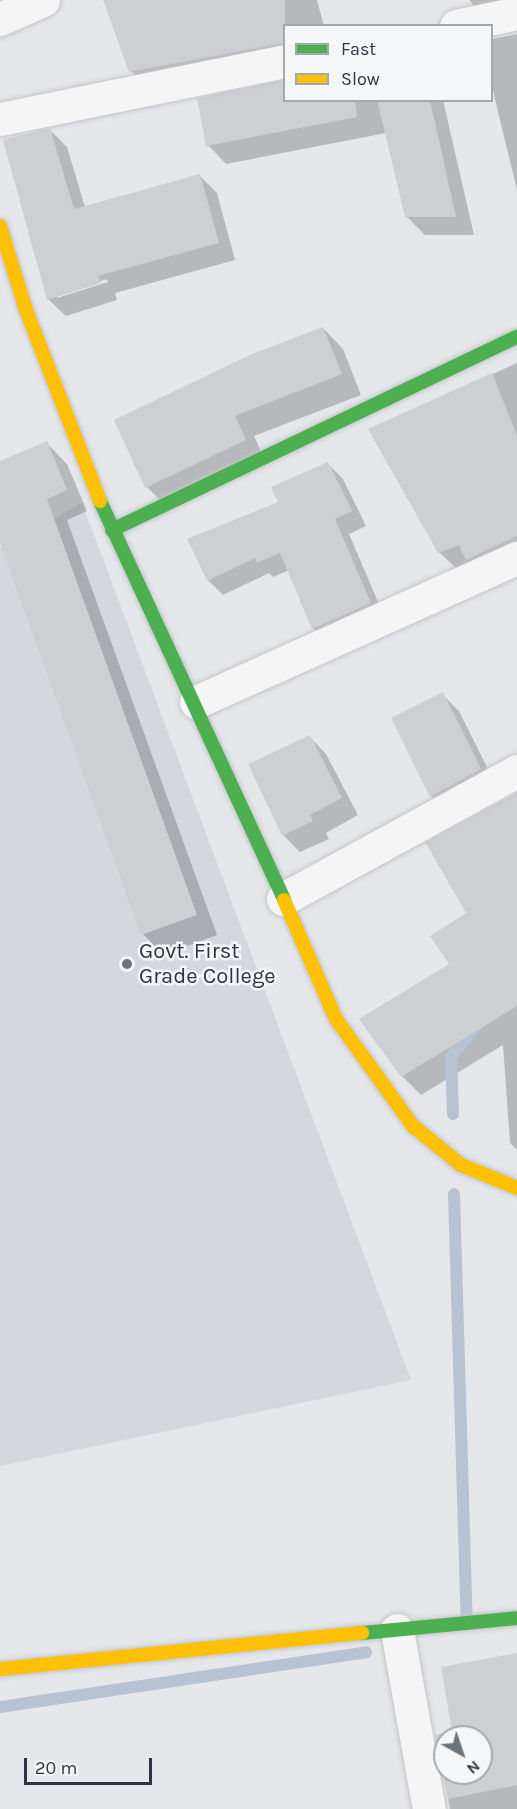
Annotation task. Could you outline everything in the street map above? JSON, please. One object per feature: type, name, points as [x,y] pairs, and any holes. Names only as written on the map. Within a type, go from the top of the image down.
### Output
[{"type":"street","points":[[0,19],[43,0]]},
{"type":"street","points":[[465,24],[517,13]]},
{"type":"street","points":[[0,119],[283,61]]},
{"type":"street","points":[[0,226],[27,310],[112,530],[196,702],[336,1019],[413,1126],[461,1165],[517,1188]]},
{"type":"street","points":[[112,530],[517,337]]},
{"type":"street","points":[[196,702],[517,558]]},
{"type":"street","points":[[283,899],[517,771]]},
{"type":"street","points":[[0,1668],[517,1618]]},
{"type":"street","points":[[397,1630],[429,1809]]},
{"type":"shaded area","name":"Govt. First Grade College","points":[[82,503],[411,1380],[0,1466],[0,548]]},
{"type":"building","points":[[103,0],[285,0],[283,43],[129,72]]},
{"type":"building","points":[[283,80],[283,102],[355,102],[357,117],[206,146],[197,98]]},
{"type":"building","points":[[377,102],[430,102],[456,217],[405,217]]},
{"type":"building","points":[[50,128],[74,209],[200,174],[219,243],[98,276],[101,283],[47,300],[3,140]]},
{"type":"building","points":[[323,327],[342,374],[235,416],[246,440],[145,488],[114,420],[252,354]]},
{"type":"building","points":[[492,373],[517,436],[517,536],[466,560],[459,545],[438,553],[368,429]]},
{"type":"building","points":[[47,441],[67,490],[47,499],[197,915],[141,935],[0,543],[0,461]]},
{"type":"building","points":[[328,462],[352,511],[335,519],[371,603],[312,629],[280,553],[257,563],[255,558],[207,581],[187,539],[278,502],[271,487]]},
{"type":"building","points":[[443,692],[481,769],[430,797],[391,718]]},
{"type":"building","points":[[310,735],[342,798],[310,815],[313,821],[282,836],[248,764]]},
{"type":"building","points":[[517,793],[517,1006],[401,1077],[359,1019],[449,964],[430,936],[466,913],[425,842]]},
{"type":"building","points":[[517,1653],[517,1785],[448,1799],[445,1785],[493,1785],[493,1725],[451,1725],[441,1667]]},
{"type":"waterway","points":[[453,1114],[451,1057],[477,1025]]},
{"type":"waterway","points":[[454,1194],[467,1620]]},
{"type":"waterway","points":[[0,1707],[366,1652]]},
{"type":"traffic: fast","points":[[112,530],[517,337]]},
{"type":"traffic: fast","points":[[100,501],[284,900]]},
{"type":"traffic: fast","points":[[362,1633],[517,1618]]},
{"type":"traffic: slow","points":[[0,226],[26,310],[100,501]]},
{"type":"traffic: slow","points":[[284,900],[336,1019],[413,1126],[461,1165],[517,1188]]},
{"type":"traffic: slow","points":[[0,1669],[362,1633]]},
{"type":"place","name":"Govt. First Grade College","points":[[127,964]]}]
